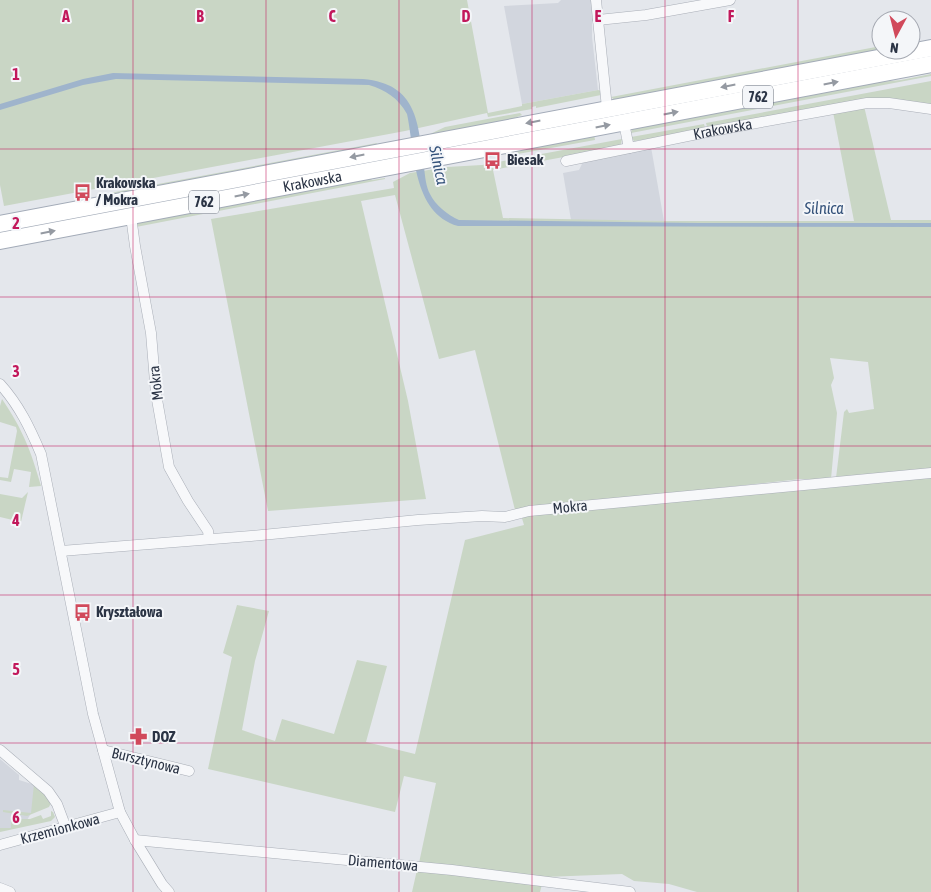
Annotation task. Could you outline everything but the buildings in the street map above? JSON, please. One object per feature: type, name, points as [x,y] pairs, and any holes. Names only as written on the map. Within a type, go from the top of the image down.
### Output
[{"type":"main road","name":"Krakowska","points":[[0,224],[931,48]]},
{"type":"main road","name":"Krakowska","points":[[0,241],[931,64]]},
{"type":"street","points":[[596,0],[607,108]]},
{"type":"street","points":[[598,20],[646,15],[730,0]]},
{"type":"street","name":"Krakowska","points":[[566,160],[868,103],[888,103],[931,109]]},
{"type":"street","points":[[624,122],[630,148]]},
{"type":"street","name":"Mokra","points":[[132,216],[135,246],[151,333],[156,394],[169,467],[208,531],[209,539]]},
{"type":"street","points":[[0,384],[11,396],[28,422],[41,454],[93,714],[120,812],[135,840],[169,892]]},
{"type":"street","name":"Mokra","points":[[61,551],[418,520],[482,516],[505,517],[538,510],[931,473]]},
{"type":"street","points":[[0,750],[48,791],[57,804],[66,828]]},
{"type":"street","name":"Bursztynowa","points":[[103,750],[189,771]]},
{"type":"street","name":"Krzemionkowa","points":[[0,845],[120,812]]},
{"type":"street","name":"Diamentowa","points":[[135,840],[452,870],[630,892]]},
{"type":"street","points":[[0,888],[10,892]]},
{"type":"shaded area","points":[[561,0],[592,0],[592,37],[598,90],[522,104],[504,6],[558,3]]},
{"type":"shaded area","points":[[651,147],[664,221],[571,220],[563,173],[579,170],[584,160]]},
{"type":"shaded area","points":[[0,759],[19,775],[19,780],[35,785],[33,810],[27,820],[15,828],[0,829]]},
{"type":"green space","points":[[0,0],[467,0],[488,113],[522,106],[522,104],[598,90],[601,91],[601,95],[536,108],[536,106],[532,107],[532,109],[488,117],[487,113],[405,131],[4,206],[0,185]]},
{"type":"green space","points":[[871,48],[871,52],[616,101],[611,97]]},
{"type":"green space","points":[[931,74],[931,76],[631,133],[632,129],[869,83],[901,80]]},
{"type":"green space","points":[[931,81],[931,106],[893,100],[708,130],[706,123]]},
{"type":"green space","points":[[864,106],[891,220],[931,220],[931,470],[836,478],[844,412],[847,409],[849,413],[874,409],[868,362],[830,358],[834,378],[831,385],[837,413],[831,479],[800,479],[515,510],[475,350],[439,359],[395,195],[361,201],[408,401],[426,499],[268,511],[211,219],[394,188],[393,182],[410,173],[447,167],[482,165],[622,139],[618,147],[493,170],[503,218],[664,221],[854,221],[833,112]]},
{"type":"green space","points":[[520,113],[522,115],[507,121],[428,135],[445,127]]},
{"type":"green space","points":[[704,124],[706,131],[651,141],[648,139],[634,141],[631,137]]},
{"type":"green space","points":[[594,134],[595,140],[506,156],[505,154],[518,149]]},
{"type":"green space","points":[[377,143],[375,147],[142,192],[110,193]]},
{"type":"green space","points":[[368,176],[372,180],[385,179],[136,227],[138,222]]},
{"type":"green space","points":[[2,399],[26,441],[41,486],[29,487],[31,472],[14,469],[11,482],[0,480],[0,477],[8,478],[17,431],[16,427],[0,422]]},
{"type":"green space","points":[[931,477],[931,892],[697,892],[669,884],[634,881],[622,874],[545,877],[419,863],[436,783],[404,776],[395,812],[208,769],[232,657],[223,653],[237,605],[269,611],[255,661],[242,730],[275,741],[282,719],[334,734],[357,660],[387,666],[366,742],[415,754],[465,540],[524,525],[521,515]]},
{"type":"green space","points":[[28,492],[20,526],[17,521],[0,517],[0,494],[22,498]]},
{"type":"green space","points":[[34,784],[51,803],[49,807],[27,816],[3,812],[3,810],[31,813]]},
{"type":"green space","points":[[51,811],[55,817],[51,821],[0,832],[0,828],[11,828],[11,819],[30,819],[41,815],[43,819],[51,816]]},
{"type":"green space","points":[[417,870],[542,884],[540,892],[412,892]]},
{"type":"water","points":[[113,73],[363,79],[381,82],[405,97],[412,108],[420,135],[425,178],[429,191],[438,206],[459,220],[931,223],[931,227],[458,226],[443,219],[432,208],[424,195],[418,179],[407,114],[400,103],[391,95],[369,85],[116,79],[83,85],[0,110],[0,104],[83,79]]},
{"type":"place","name":"Biesak","points":[[493,160]]},
{"type":"place","name":"Krakowska / Mokra","points":[[82,192]]},
{"type":"place","name":"Kryształowa","points":[[82,612]]},
{"type":"place","name":"DOZ","points":[[138,737]]},
{"type":"water label","name":"Silnica","points":[[439,165]]},
{"type":"water label","name":"Silnica","points":[[824,208]]}]
